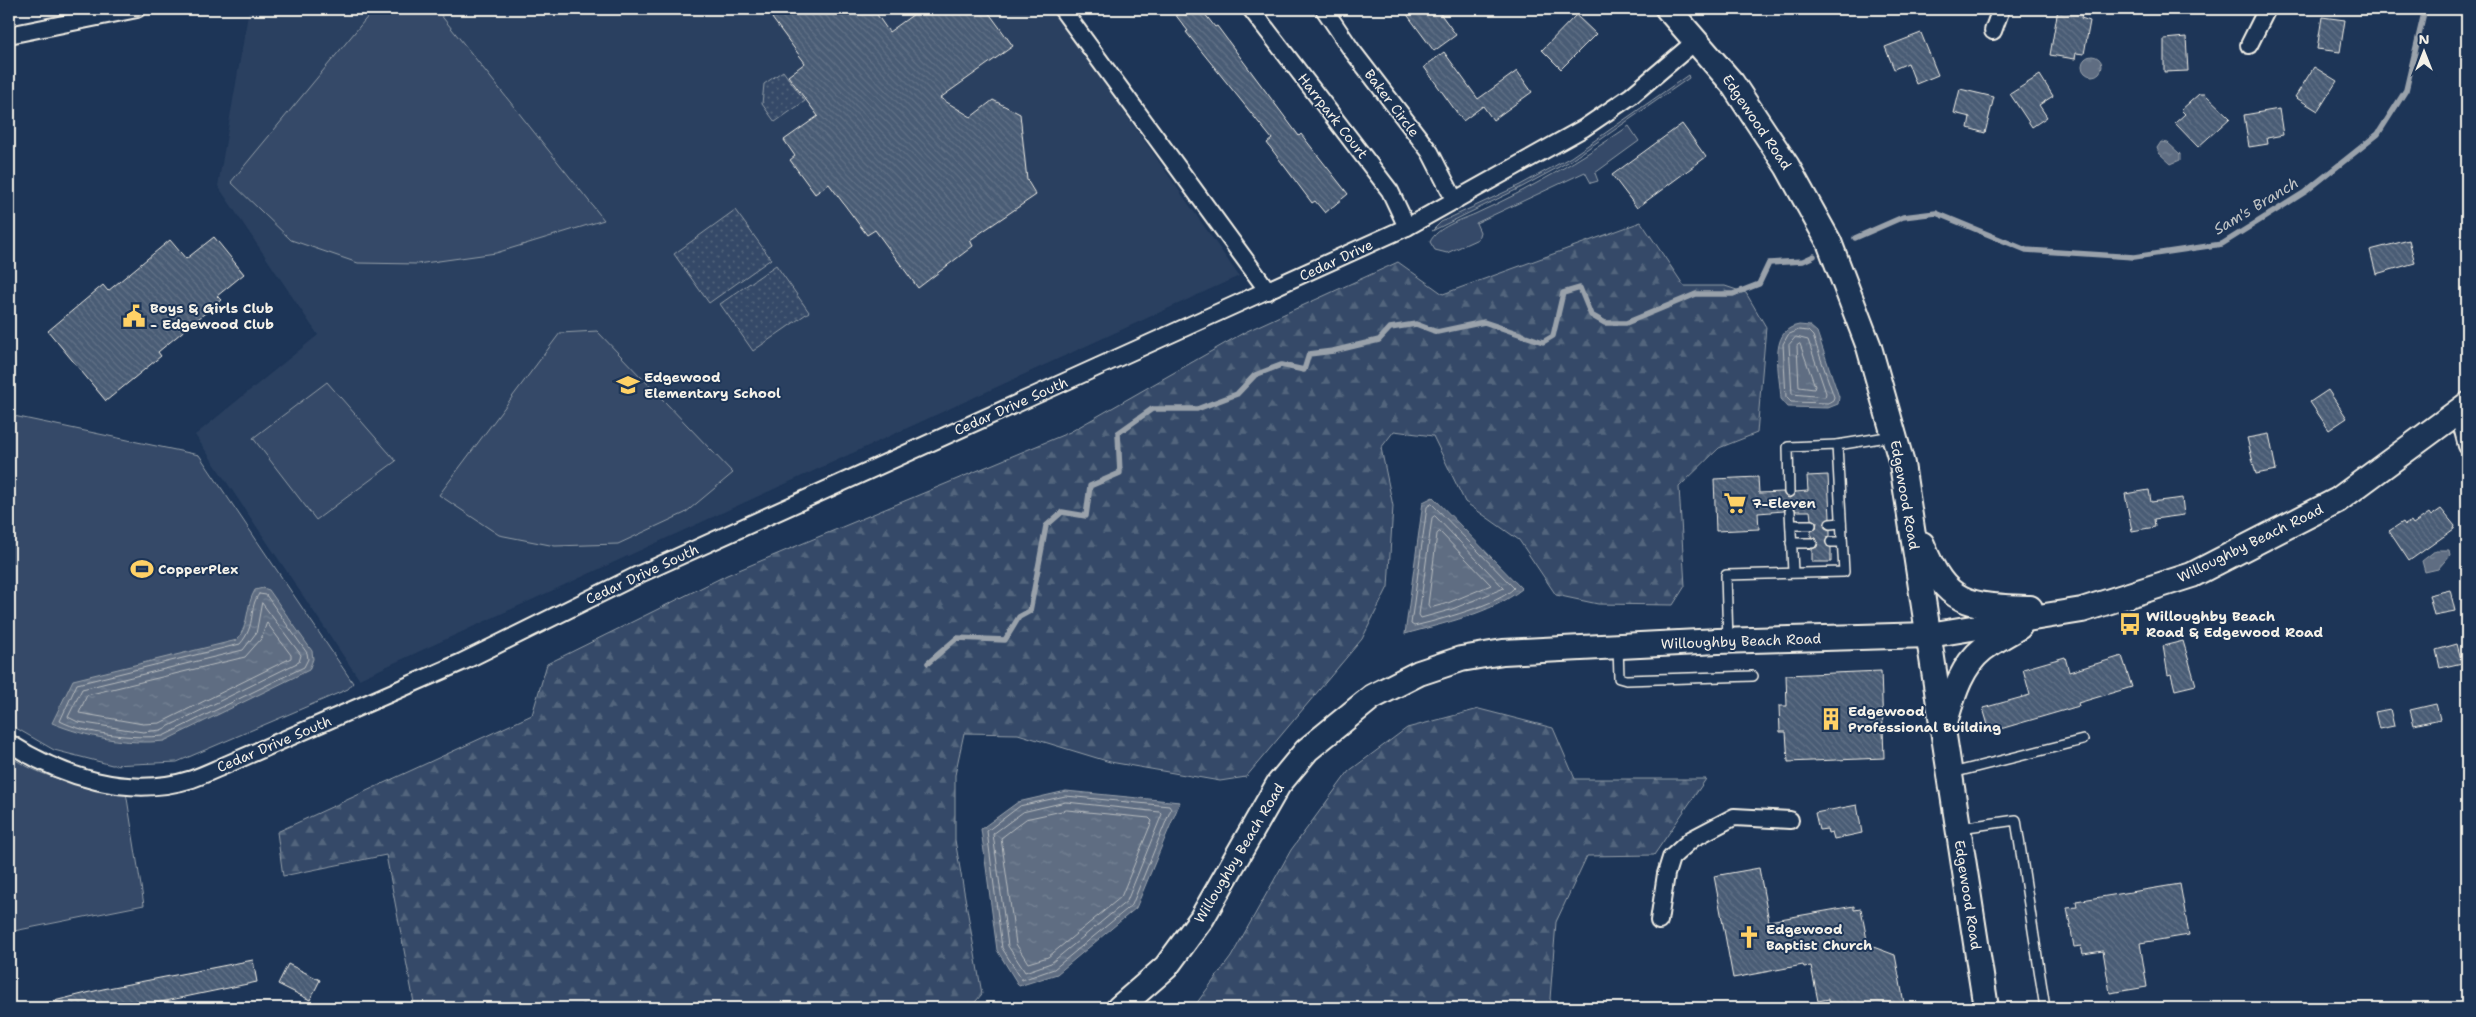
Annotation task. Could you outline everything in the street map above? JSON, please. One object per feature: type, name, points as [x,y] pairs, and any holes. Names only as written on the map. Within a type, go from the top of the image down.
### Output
[{"type":"street","points":[[9,35],[137,9]]},
{"type":"street","points":[[1062,9],[1268,291]]},
{"type":"street","name":"Harrpark Court","points":[[1250,9],[1390,191],[1407,227]]},
{"type":"street","name":"Baker Circle","points":[[1324,9],[1351,49],[1430,152],[1455,201]]},
{"type":"street","name":"Edgewood Road","points":[[1668,9],[1697,40],[1732,83],[1787,166],[1829,242],[1869,347],[1902,464],[1986,1008]]},
{"type":"street","points":[[1992,31],[2001,9]]},
{"type":"street","points":[[2249,46],[2268,9]]},
{"type":"street","name":"Cedar Drive","points":[[1268,291],[1407,227],[1608,112],[1631,96],[1697,40]]},
{"type":"street","name":"Cedar Drive South","points":[[9,743],[63,773],[89,781],[118,785],[150,785],[190,779],[462,662],[704,544],[1268,291]]},
{"type":"street","points":[[2463,408],[2467,446]]},
{"type":"street","name":"Willoughby Beach Road","points":[[1119,1008],[1166,967],[1202,918],[1278,785],[1307,750],[1372,697],[1419,673],[1473,656],[1503,652],[1728,641],[1929,635],[2082,610],[2192,575],[2276,533],[2338,500],[2463,408]]},
{"type":"street","points":[[1910,515],[1932,569],[1947,588],[1969,602],[2002,608],[2082,610]]},
{"type":"street","points":[[1942,731],[1956,688],[1973,660],[1981,650],[2031,619]]},
{"type":"street","points":[[1659,921],[1666,874],[1671,858],[1692,839],[1734,817],[1790,820]]},
{"type":"lane","points":[[1789,492],[1788,448],[1836,445],[1894,436]]},
{"type":"lane","points":[[1728,641],[1726,575],[1844,572],[1836,445]]},
{"type":"lane","points":[[1829,500],[1840,500]]},
{"type":"lane","points":[[1790,511],[1793,572]]},
{"type":"lane","points":[[1830,524],[1841,523]]},
{"type":"lane","points":[[1791,526],[1811,524]]},
{"type":"lane","points":[[1830,542],[1842,542]]},
{"type":"lane","points":[[1791,543],[1812,543]]},
{"type":"lane","points":[[1618,646],[1619,678],[1626,680],[1753,676]]},
{"type":"lane","points":[[1949,773],[2082,740]]},
{"type":"lane","points":[[1958,828],[2016,820],[2045,1008]]},
{"type":"shaded area","name":"Edgewood Elementary School","points":[[249,9],[1052,9],[1239,276],[359,679],[195,435],[318,335],[218,186]]},
{"type":"green space","points":[[374,9],[436,9],[604,220],[496,253],[417,264],[358,263],[291,240],[231,182]]},
{"type":"green space","points":[[783,71],[805,101],[775,122],[762,104],[764,84]]},
{"type":"green space","points":[[1688,75],[1689,78],[1570,161],[1432,231],[1441,222],[1520,185],[1571,157]]},
{"type":"green space","points":[[1629,126],[1639,141],[1595,173],[1598,181],[1591,183],[1585,172],[1476,223],[1480,232],[1478,239],[1447,253],[1435,250],[1430,242],[1444,228],[1535,184],[1592,151]]},
{"type":"green space","points":[[735,210],[771,259],[709,303],[674,254]]},
{"type":"green space","points":[[1641,222],[1684,286],[1725,286],[1746,293],[1766,327],[1757,433],[1719,448],[1679,487],[1685,586],[1673,605],[1598,604],[1556,595],[1519,540],[1465,502],[1433,436],[1394,431],[1381,448],[1393,506],[1388,587],[1362,639],[1246,777],[1220,781],[1110,762],[1018,734],[964,733],[955,775],[955,840],[982,994],[970,1008],[415,1008],[386,855],[283,876],[277,832],[532,715],[547,664],[727,575],[1070,432],[1245,332],[1398,262],[1443,294]]},
{"type":"green space","points":[[776,265],[809,312],[753,351],[720,304]]},
{"type":"green space","points":[[597,331],[733,473],[685,513],[618,544],[555,546],[499,535],[439,495],[560,333]]},
{"type":"green space","points":[[327,382],[396,461],[316,520],[253,438]]},
{"type":"green space","name":"CopperPlex","points":[[9,415],[199,455],[353,683],[348,689],[177,762],[112,765],[54,750],[9,724]]},
{"type":"green space","points":[[1479,709],[1553,728],[1575,779],[1706,779],[1654,855],[1587,856],[1556,922],[1550,999],[1556,1008],[1193,1008],[1231,957],[1291,850],[1349,771],[1407,728]]},
{"type":"green space","points":[[9,756],[52,777],[126,792],[144,905],[9,932]]},
{"type":"water","points":[[2092,56],[2099,59],[2102,66],[2099,73],[2092,76],[2085,73],[2082,66],[2085,59]]},
{"type":"water","points":[[2161,142],[2168,143],[2180,154],[2180,160],[2171,164],[2159,153],[2157,148]]},
{"type":"water","points":[[1799,325],[1810,326],[1817,332],[1839,397],[1838,404],[1828,408],[1788,407],[1781,399],[1778,367],[1779,345],[1783,335],[1789,329]]},
{"type":"water","points":[[1433,497],[1522,589],[1496,605],[1481,611],[1451,622],[1405,634],[1423,502]]},
{"type":"water","points":[[2436,550],[2449,550],[2450,555],[2438,569],[2425,572],[2422,561]]},
{"type":"water","points":[[263,588],[269,590],[312,651],[313,659],[309,670],[164,741],[136,742],[107,739],[52,723],[73,680],[237,640],[244,627],[255,590]]},
{"type":"water","points":[[1066,791],[1180,802],[1136,908],[1057,974],[1019,986],[997,950],[981,829],[1018,802]]},
{"type":"building","points":[[785,9],[873,9],[889,32],[921,9],[986,9],[1013,46],[940,98],[971,117],[993,100],[1020,114],[1027,180],[1036,195],[970,240],[973,246],[918,288],[875,230],[867,235],[829,184],[815,194],[790,160],[795,156],[784,140],[818,116],[788,76],[805,63],[772,18]]},
{"type":"building","points":[[1171,9],[1201,9],[1215,27],[1217,26],[1299,136],[1301,134],[1348,194],[1325,213],[1315,201],[1312,203],[1267,143],[1272,139],[1186,32],[1188,31]]},
{"type":"building","points":[[1403,9],[1437,9],[1456,35],[1434,51]]},
{"type":"building","points":[[2058,9],[2083,9],[2081,18],[2090,21],[2084,54],[2076,53],[2075,59],[2050,55]]},
{"type":"building","points":[[1576,15],[1596,34],[1561,69],[1542,50]]},
{"type":"building","points":[[2322,17],[2345,20],[2340,52],[2317,49]]},
{"type":"building","points":[[1921,33],[1938,75],[1916,84],[1908,63],[1894,69],[1885,47]]},
{"type":"building","points":[[2186,37],[2188,71],[2164,72],[2164,39]]},
{"type":"building","points":[[1444,52],[1478,99],[1517,71],[1532,92],[1493,120],[1483,106],[1463,121],[1424,67]]},
{"type":"building","points":[[2314,67],[2337,81],[2318,111],[2295,97]]},
{"type":"building","points":[[2040,75],[2053,96],[2039,105],[2047,117],[2032,127],[2010,94]]},
{"type":"building","points":[[1960,89],[1994,97],[1985,133],[1968,128],[1970,117],[1954,113]]},
{"type":"building","points":[[2199,94],[2205,94],[2230,118],[2198,147],[2175,123],[2185,114],[2181,110]]},
{"type":"building","points":[[2279,109],[2283,135],[2267,138],[2268,144],[2249,147],[2244,115]]},
{"type":"building","points":[[1682,124],[1706,157],[1637,208],[1612,175]]},
{"type":"building","name":"Boys & Girls Club - Edgewood Club","points":[[214,237],[244,274],[217,296],[221,300],[158,352],[161,356],[106,401],[48,331],[103,285],[108,291],[170,240],[186,259]]},
{"type":"building","points":[[2409,240],[2415,263],[2376,274],[2370,250]]},
{"type":"building","points":[[2328,390],[2347,418],[2329,430],[2310,402]]},
{"type":"building","points":[[2269,434],[2276,470],[2256,474],[2247,438]]},
{"type":"building","points":[[1828,475],[1830,518],[1824,524],[1825,528],[1830,530],[1830,536],[1825,542],[1831,548],[1831,562],[1812,562],[1812,549],[1817,547],[1818,543],[1816,538],[1811,537],[1811,531],[1816,529],[1817,522],[1811,519],[1810,511],[1796,511],[1792,505],[1786,506],[1784,511],[1758,513],[1759,529],[1716,531],[1714,479],[1758,477],[1759,493],[1783,492],[1786,497],[1790,498],[1795,492],[1808,491],[1807,476]]},
{"type":"building","points":[[2149,490],[2151,502],[2182,498],[2184,515],[2154,519],[2155,527],[2132,531],[2125,494]]},
{"type":"building","points":[[2441,509],[2455,526],[2454,529],[2409,561],[2389,531],[2403,522],[2405,525],[2411,521],[2413,524],[2429,513],[2431,516]]},
{"type":"building","points":[[2450,590],[2455,611],[2434,615],[2429,595]]},
{"type":"building","points":[[2183,641],[2196,685],[2175,690],[2171,674],[2168,675],[2163,646]]},
{"type":"building","points":[[2457,644],[2462,663],[2440,668],[2436,650]]},
{"type":"building","points":[[2122,656],[2132,687],[2078,703],[2079,706],[1990,732],[1983,708],[2030,695],[2023,669],[2065,657],[2069,672]]},
{"type":"building","name":"Edgewood Professional Building","points":[[1881,671],[1884,758],[1788,762],[1786,732],[1780,732],[1779,706],[1787,706],[1786,675]]},
{"type":"building","points":[[2436,704],[2440,719],[2414,725],[2410,710]]},
{"type":"building","points":[[2390,709],[2394,726],[2379,729],[2375,712]]},
{"type":"building","points":[[1857,805],[1862,833],[1834,839],[1832,832],[1828,833],[1827,829],[1819,830],[1815,813]]},
{"type":"building","name":"Edgewood Baptist Church","points":[[1759,868],[1769,921],[1854,906],[1854,910],[1861,909],[1868,945],[1895,955],[1904,1003],[1897,1008],[1845,1008],[1844,1006],[1831,1008],[1829,999],[1818,1001],[1811,966],[1804,967],[1803,965],[1733,978],[1714,876]]},
{"type":"building","points":[[2180,884],[2189,935],[2140,943],[2147,987],[2110,993],[2103,951],[2083,954],[2081,946],[2074,947],[2067,908],[2077,907],[2076,901]]},
{"type":"building","points":[[253,960],[257,982],[132,1008],[47,1008],[46,1003],[103,989]]},
{"type":"building","points":[[288,964],[320,980],[310,1000],[278,984]]},
{"type":"waterway","name":"Sam's Branch","points":[[1855,238],[1903,217],[1936,213],[2026,250],[2134,257],[2222,244],[2305,192],[2378,134],[2406,90],[2425,9]]},
{"type":"waterway","name":"Sam's Branch","points":[[928,663],[957,638],[1005,640],[1019,617],[1030,611],[1046,526],[1062,512],[1086,516],[1090,486],[1120,473],[1118,433],[1152,409],[1197,409],[1237,394],[1255,375],[1281,365],[1304,370],[1309,354],[1333,351],[1379,340],[1390,328],[1416,324],[1437,332],[1484,322],[1543,342],[1553,336],[1563,293],[1580,288],[1591,315],[1605,323],[1626,323],[1696,294],[1733,294],[1759,284],[1769,263],[1803,261],[1814,256]]},
{"type":"place","name":"Boys & Girls Club - Edgewood Club","points":[[134,316]]},
{"type":"place","name":"Edgewood Elementary School","points":[[628,385]]},
{"type":"place","name":"7-Eleven","points":[[1735,503]]},
{"type":"place","name":"CopperPlex","points":[[142,569]]},
{"type":"place","name":"Willoughby Beach Road & Edgewood Road","points":[[2130,624]]},
{"type":"place","name":"Edgewood Professional Building","points":[[1831,719]]},
{"type":"place","name":"Edgewood Baptist Church","points":[[1749,937]]}]
